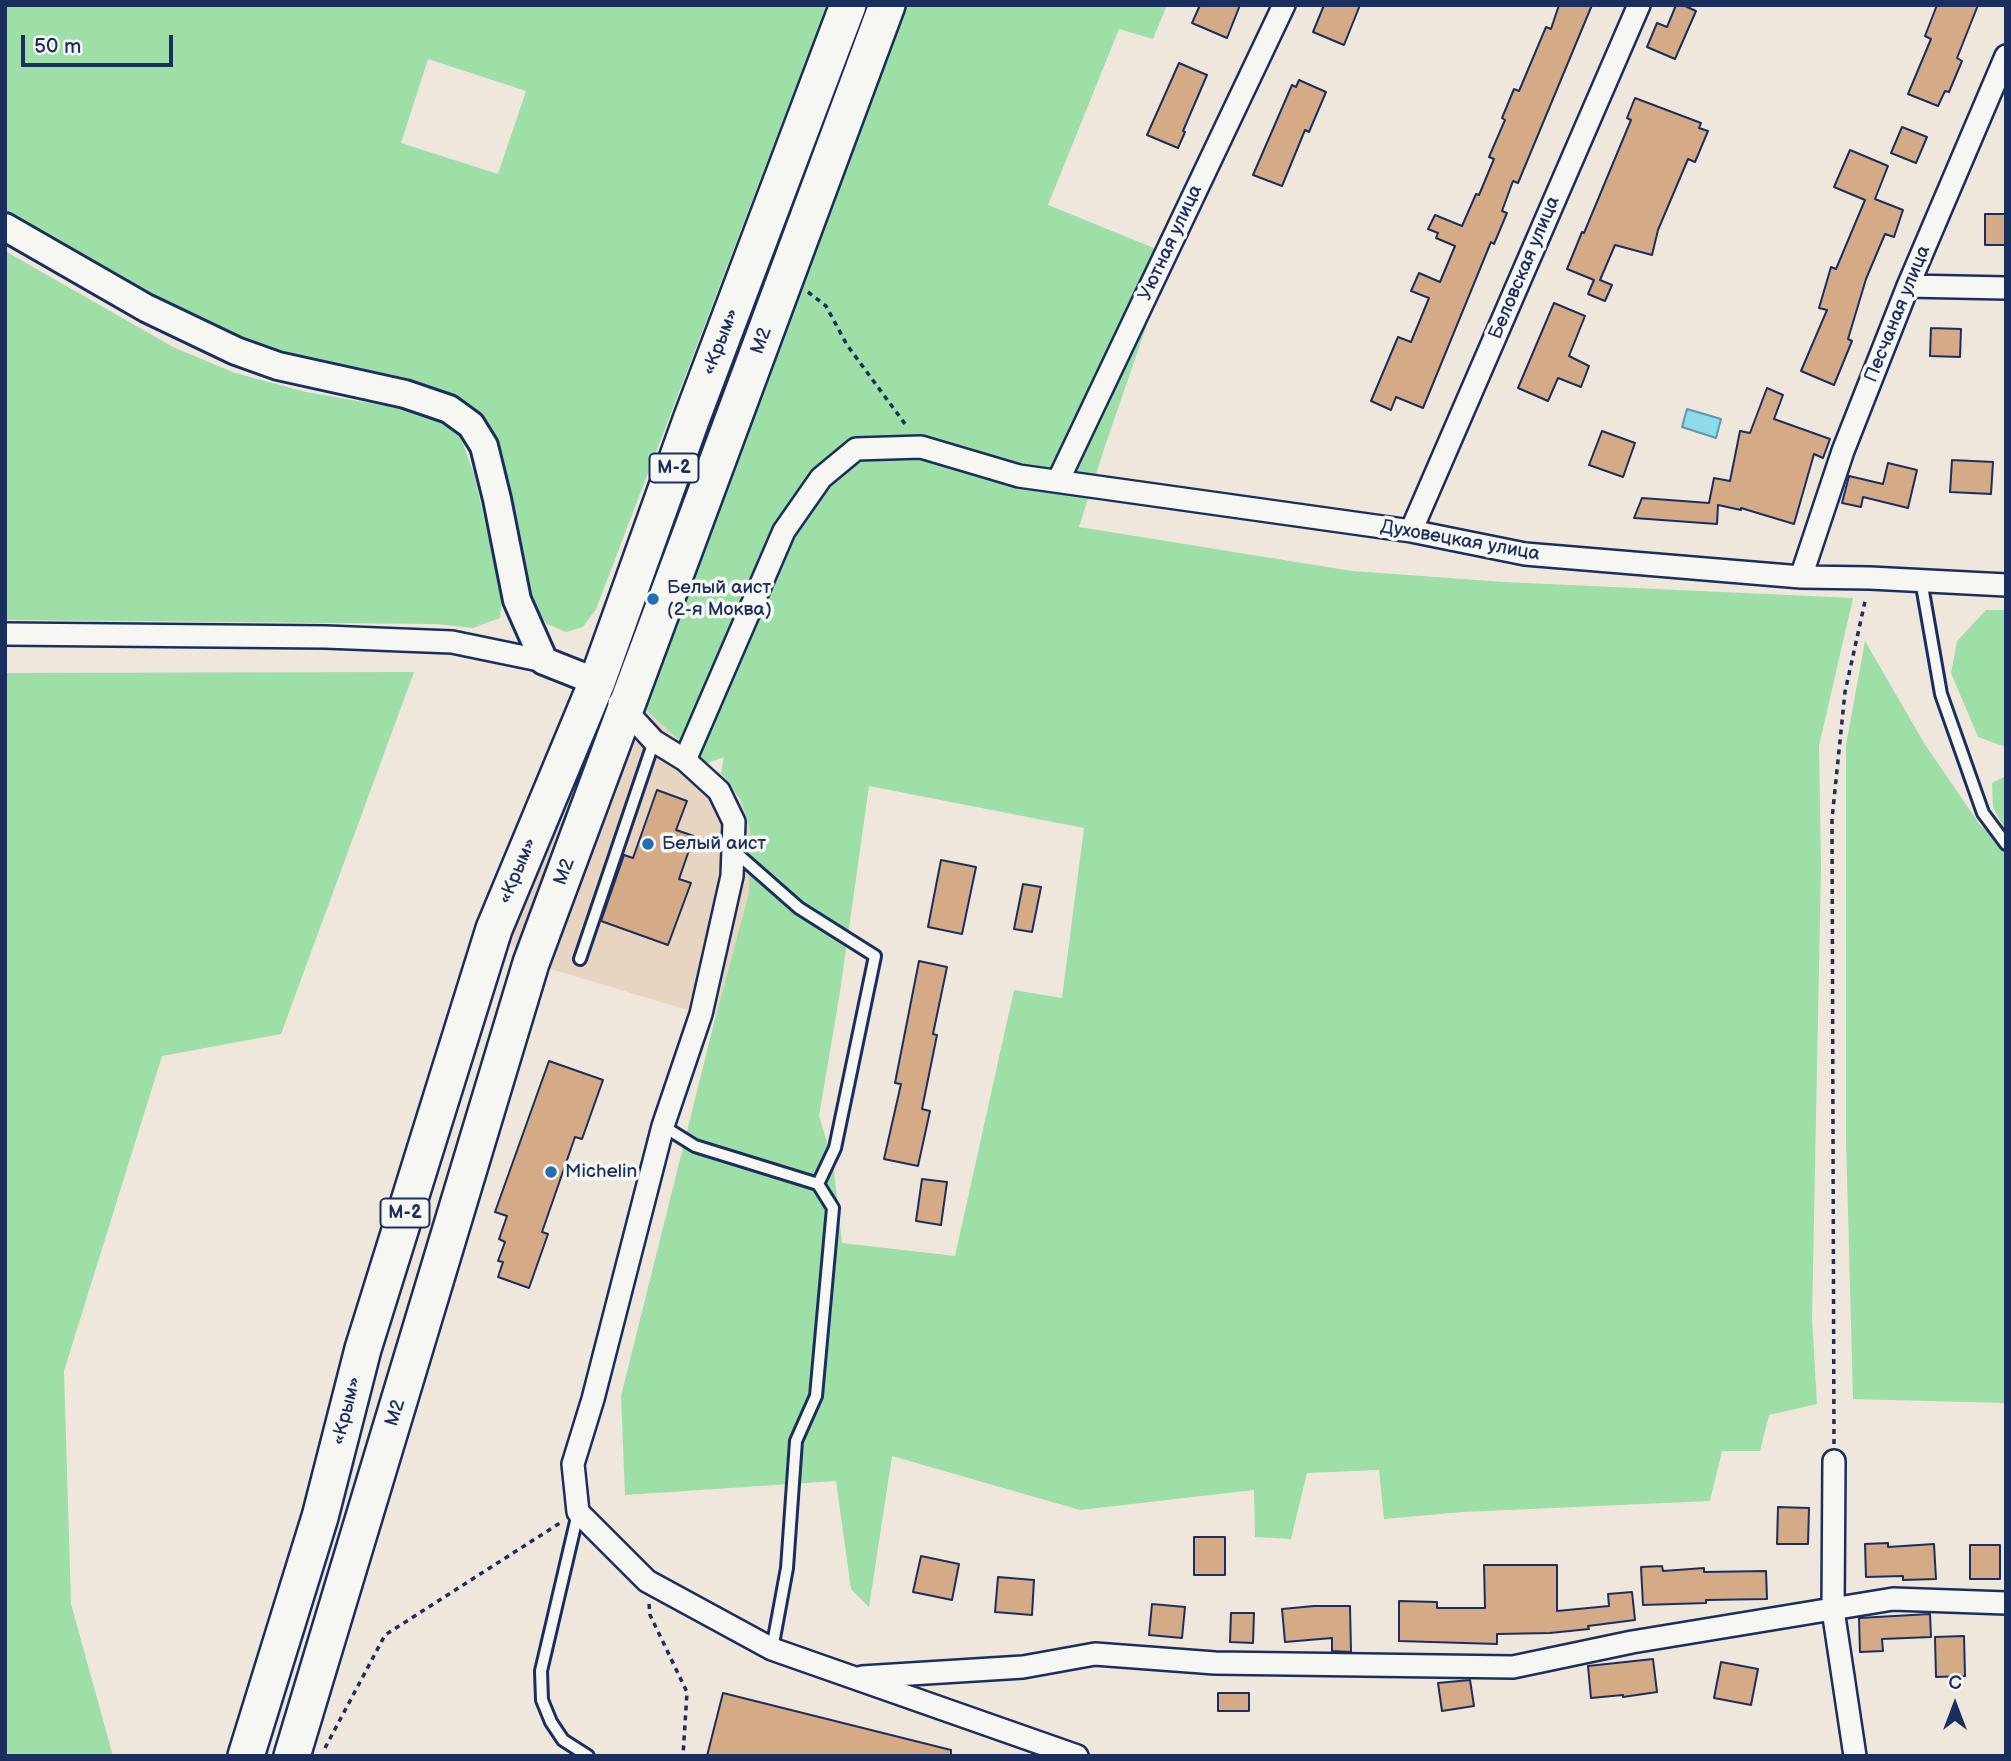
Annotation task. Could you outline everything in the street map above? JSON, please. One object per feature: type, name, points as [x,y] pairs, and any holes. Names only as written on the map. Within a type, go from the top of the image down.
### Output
[{"type":"highway","name":"«Крым»","points":[[246,1756],[320,1517],[363,1349],[494,929],[597,682],[696,407],[848,5]]},
{"type":"highway","name":"М2","points":[[292,1756],[531,963],[887,5]]},
{"type":"street","name":"Уютная улица","points":[[1058,481],[1284,5]]},
{"type":"street","name":"Беловская улица","points":[[1411,531],[1639,5]]},
{"type":"street","name":"Песчаная улица","points":[[1801,577],[1843,451],[1908,286],[2006,56]]},
{"type":"street","points":[[5,227],[146,308],[236,351],[278,366],[405,394],[449,408],[471,425],[484,446],[517,600],[544,661]]},
{"type":"street","points":[[1908,286],[2006,288]]},
{"type":"street","name":"Духовецкая улица","points":[[685,760],[784,531],[821,478],[856,449],[921,447],[1019,475],[1411,531],[1525,554],[1801,577],[2006,585]]},
{"type":"street","points":[[5,634],[326,637],[452,642],[544,661],[597,682],[654,741],[685,760],[719,791],[734,822],[732,876],[701,1014],[663,1126],[593,1399],[573,1464],[578,1512],[647,1581],[772,1649],[1077,1756]]},
{"type":"street","points":[[1834,1461],[1833,1609],[1855,1756]]},
{"type":"street","points":[[852,1678],[1023,1667],[1095,1654],[1215,1663],[1513,1667],[1632,1642],[1893,1599],[2006,1603]]},
{"type":"lane","points":[[1921,580],[1941,694],[1983,813],[2006,844]]},
{"type":"lane","points":[[580,958],[654,741]]},
{"type":"lane","points":[[733,850],[799,908],[875,956],[835,1148],[818,1184]]},
{"type":"lane","points":[[663,1126],[695,1146],[818,1184],[833,1208],[816,1396],[796,1441],[787,1568],[772,1649]]},
{"type":"lane","points":[[578,1512],[541,1671],[542,1700],[551,1723],[563,1740],[587,1756]]},
{"type":"path","points":[[786,276],[827,306],[846,345],[921,447]]},
{"type":"path","points":[[1834,1461],[1832,819],[1845,692],[1870,578]]},
{"type":"path","points":[[320,1756],[384,1635],[578,1512]]},
{"type":"path","points":[[647,1581],[650,1615],[687,1692],[683,1756]]},
{"type":"shaded area","points":[[579,675],[647,711],[705,764],[721,773],[741,800],[750,830],[749,892],[716,1015],[701,1014],[531,963],[494,929]]},
{"type":"green space","points":[[5,5],[827,5],[596,609],[583,627],[566,632],[547,624],[535,609],[516,538],[477,415],[238,342],[150,299],[5,210]],"holes":[[[428,59],[526,91],[498,174],[401,143]]]},
{"type":"green space","points":[[881,5],[1167,5],[1153,39],[1119,29],[1048,205],[1171,255],[1079,527],[1352,571],[1504,582],[1853,598],[1819,746],[1821,867],[1812,1318],[1817,1404],[1769,1415],[1760,1451],[1722,1451],[1710,1501],[1463,1512],[1384,1519],[1379,1470],[1307,1473],[1291,1539],[1255,1537],[1254,1490],[1080,1510],[892,1456],[869,1607],[851,1589],[836,1481],[625,1495],[621,1396],[749,892],[750,830],[741,800],[721,773],[724,757],[705,764],[647,711],[629,674]],"holes":[[[869,786],[1084,828],[1062,998],[1014,990],[955,1256],[842,1243],[833,1162],[819,1116],[840,992]]]},
{"type":"green space","points":[[5,251],[173,347],[235,373],[306,392],[397,408],[437,419],[460,436],[474,474],[502,598],[500,618],[473,628],[436,624],[5,620]]},
{"type":"green space","points":[[1986,610],[2006,610],[2006,747],[1978,737],[1951,673],[1957,641]]},
{"type":"green space","points":[[1865,641],[1924,743],[1980,825],[2006,848],[2006,1403],[1853,1399],[1846,1139],[1846,745]]},
{"type":"green space","points":[[414,672],[281,1034],[162,1056],[64,1371],[71,1604],[113,1756],[5,1756],[5,673]]},
{"type":"green space","points":[[2006,776],[2006,832],[1993,807],[1992,783]]},
{"type":"water","points":[[1687,409],[1721,419],[1716,438],[1682,427]]},
{"type":"building","points":[[1200,5],[1240,5],[1227,38],[1192,23]]},
{"type":"building","points":[[1324,5],[1360,5],[1344,45],[1313,32]]},
{"type":"building","points":[[1559,5],[1592,5],[1518,183],[1513,181],[1502,211],[1507,213],[1494,244],[1491,242],[1423,408],[1396,397],[1391,410],[1371,401],[1398,337],[1411,342],[1429,298],[1411,291],[1419,273],[1440,282],[1455,246],[1436,238],[1438,233],[1428,229],[1435,215],[1462,226],[1494,159],[1489,157],[1505,120],[1502,118],[1514,89],[1519,91],[1546,27],[1551,29]]},
{"type":"building","points":[[1676,5],[1696,11],[1675,59],[1647,47],[1657,23],[1667,27]]},
{"type":"building","points":[[1937,5],[1978,5],[1957,58],[1962,61],[1949,92],[1945,91],[1938,106],[1908,94],[1931,39],[1925,36]]},
{"type":"building","points":[[1179,63],[1207,75],[1178,148],[1147,135]]},
{"type":"building","points":[[1299,80],[1326,92],[1309,132],[1305,130],[1282,186],[1253,175],[1292,85],[1296,87]]},
{"type":"building","points":[[1635,98],[1701,123],[1699,128],[1708,131],[1695,162],[1688,159],[1658,230],[1652,255],[1615,245],[1600,280],[1612,285],[1605,301],[1588,294],[1594,280],[1567,269],[1631,120],[1627,118]]},
{"type":"building","points":[[1902,127],[1927,137],[1916,163],[1891,153]]},
{"type":"building","points":[[1850,150],[1888,166],[1875,199],[1903,210],[1894,237],[1885,234],[1866,279],[1848,339],[1852,341],[1834,385],[1801,371],[1827,310],[1819,308],[1831,267],[1836,269],[1865,200],[1834,187]]},
{"type":"building","points":[[1985,214],[2006,214],[2006,245],[1985,245]]},
{"type":"building","points":[[1554,303],[1585,316],[1569,356],[1589,366],[1581,387],[1558,378],[1548,401],[1518,388]]},
{"type":"building","points":[[1931,328],[1961,329],[1960,357],[1930,356]]},
{"type":"building","points":[[1767,388],[1783,395],[1774,419],[1830,439],[1823,458],[1814,454],[1794,524],[1741,508],[1718,505],[1717,524],[1634,518],[1642,498],[1709,503],[1714,478],[1730,481],[1740,431],[1750,433]]},
{"type":"building","points":[[1602,431],[1635,443],[1623,477],[1589,465]]},
{"type":"building","points":[[1952,460],[1993,462],[1991,494],[1950,492]]},
{"type":"building","points":[[1888,463],[1917,470],[1908,508],[1863,497],[1861,507],[1842,503],[1849,476],[1883,484]]},
{"type":"building","points":[[657,790],[687,801],[676,830],[694,836],[679,879],[691,883],[668,945],[601,921],[624,855],[633,858]]},
{"type":"building","points":[[941,860],[976,867],[962,934],[928,927]]},
{"type":"building","points":[[1023,884],[1041,887],[1032,932],[1014,929]]},
{"type":"building","points":[[919,961],[947,967],[933,1034],[937,1035],[922,1109],[930,1111],[918,1166],[884,1159],[901,1084],[895,1083]]},
{"type":"building","points":[[549,1061],[603,1080],[582,1139],[575,1137],[542,1232],[548,1234],[529,1288],[498,1277],[503,1262],[498,1261],[505,1242],[499,1239],[507,1216],[495,1212]]},
{"type":"building","points":[[922,1179],[947,1182],[941,1225],[916,1221]]},
{"type":"building","points":[[1778,1507],[1809,1508],[1808,1544],[1777,1544]]},
{"type":"building","points":[[1194,1537],[1225,1537],[1225,1575],[1194,1575]]},
{"type":"building","points":[[1888,1543],[1888,1547],[1934,1544],[1936,1579],[1866,1577],[1865,1544]]},
{"type":"building","points":[[1970,1545],[2000,1545],[2000,1579],[1970,1579]]},
{"type":"building","points":[[921,1556],[959,1564],[952,1600],[913,1592]]},
{"type":"building","points":[[1484,1565],[1557,1565],[1557,1611],[1609,1606],[1608,1594],[1632,1592],[1635,1620],[1550,1633],[1497,1634],[1497,1644],[1399,1641],[1399,1601],[1437,1602],[1437,1608],[1485,1608]]},
{"type":"building","points":[[1662,1566],[1663,1571],[1704,1568],[1704,1572],[1766,1571],[1767,1599],[1643,1605],[1641,1567]]},
{"type":"building","points":[[998,1577],[1034,1580],[1032,1615],[995,1612]]},
{"type":"building","points":[[1152,1604],[1185,1607],[1182,1638],[1149,1635]]},
{"type":"building","points":[[1350,1606],[1351,1652],[1332,1651],[1332,1638],[1285,1642],[1282,1609]]},
{"type":"building","points":[[1231,1613],[1254,1613],[1253,1643],[1230,1642]]},
{"type":"building","points":[[1930,1614],[1931,1637],[1882,1639],[1883,1651],[1860,1652],[1859,1618]]},
{"type":"building","points":[[1964,1636],[1965,1676],[1936,1677],[1935,1637]]},
{"type":"building","points":[[1653,1659],[1657,1692],[1591,1698],[1588,1666]]},
{"type":"building","points":[[1721,1662],[1758,1669],[1751,1705],[1714,1698]]},
{"type":"building","points":[[1470,1680],[1474,1706],[1442,1711],[1438,1683]]},
{"type":"building","points":[[723,1693],[951,1750],[951,1756],[707,1756]]},
{"type":"building","points":[[1218,1693],[1249,1693],[1249,1711],[1218,1711]]},
{"type":"place","name":"Белый аист (2-я Моква)","points":[[653,599]]},
{"type":"place","name":"Белый аист","points":[[648,844]]},
{"type":"place","name":"Michelin","points":[[551,1172]]}]
